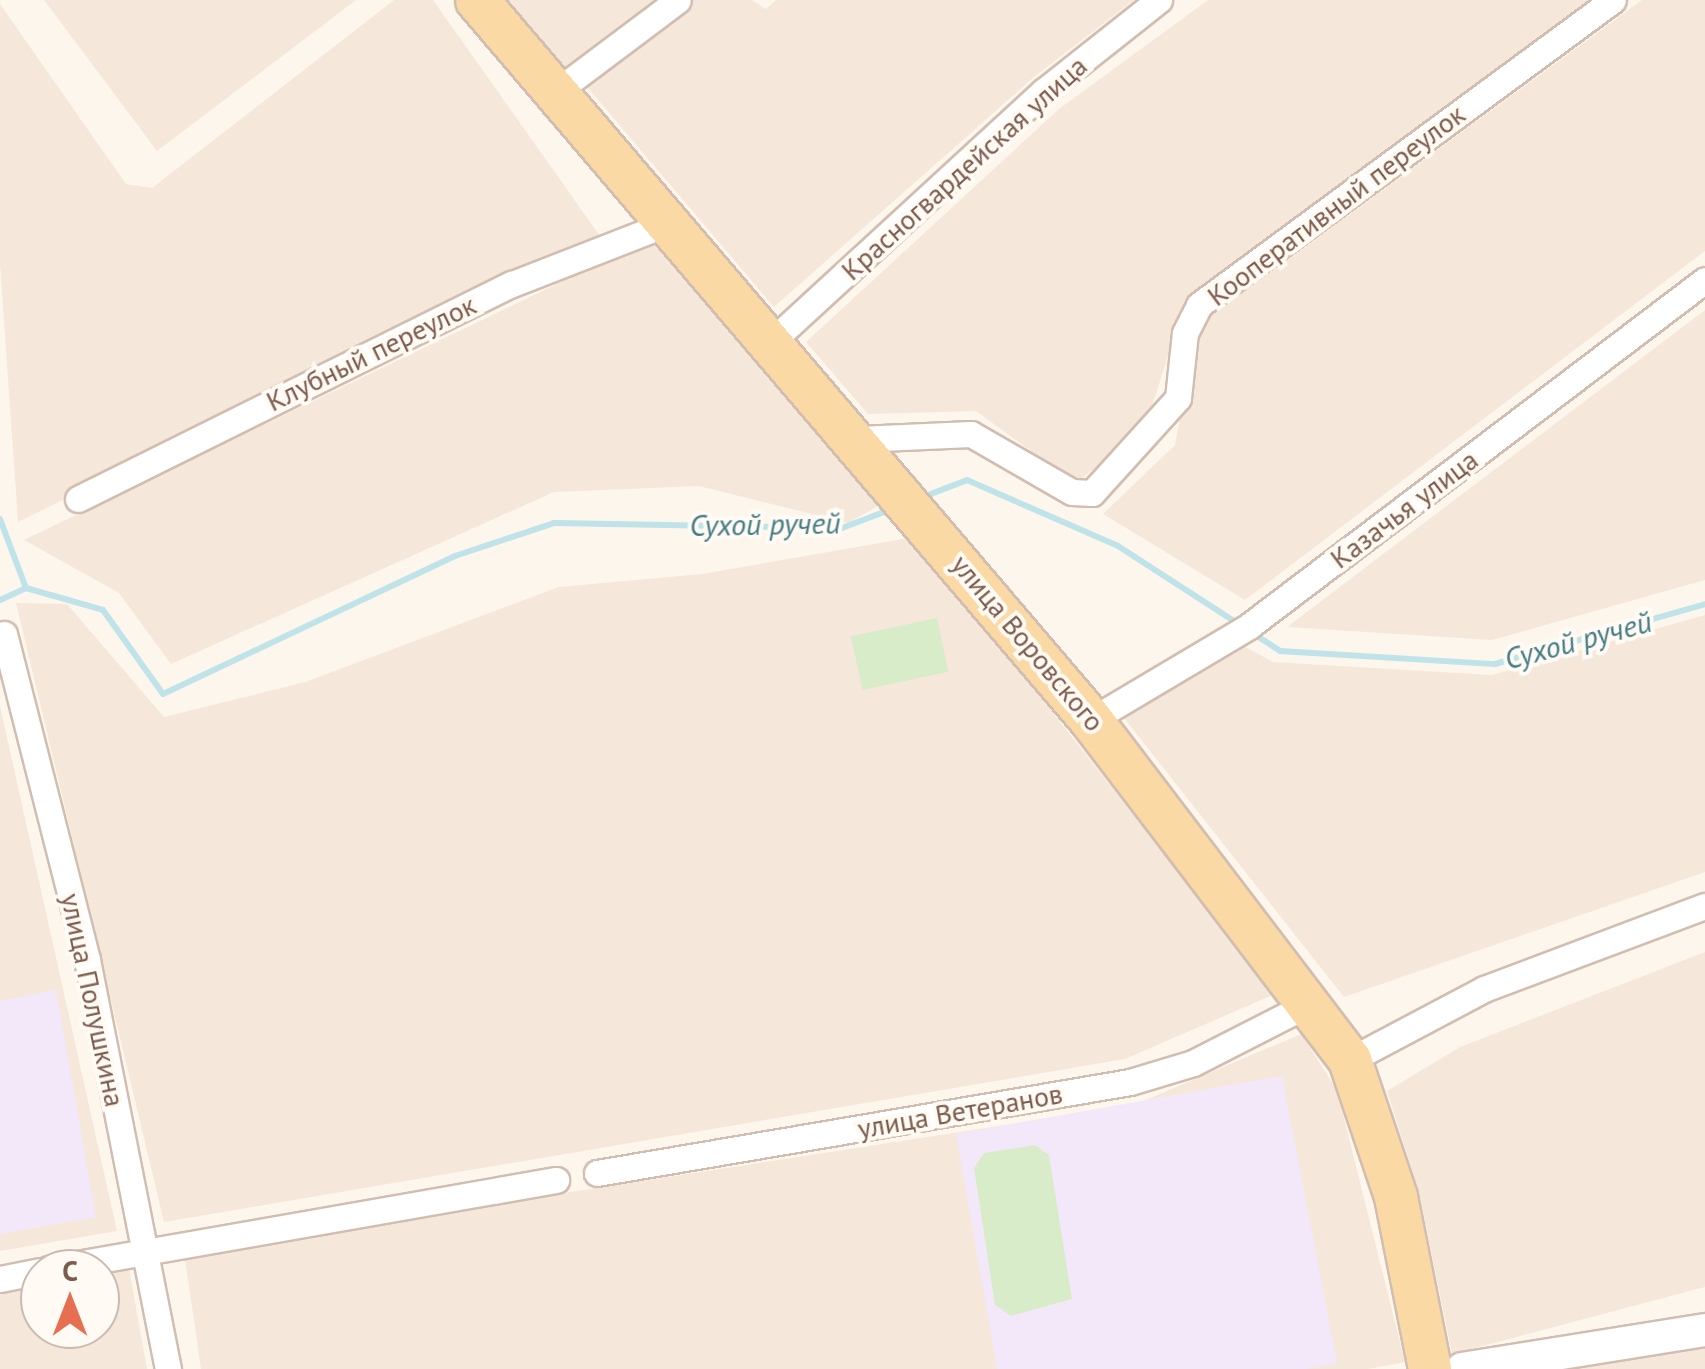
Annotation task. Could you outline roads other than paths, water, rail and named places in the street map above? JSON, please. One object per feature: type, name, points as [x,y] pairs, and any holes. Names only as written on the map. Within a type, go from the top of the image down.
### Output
[{"type":"main road","name":"улица Воровского","points":[[478,0],[774,340],[1092,720],[1350,1060],[1396,1197],[1430,1369]]},
{"type":"street","points":[[557,91],[678,0]]},
{"type":"street","name":"Красногвардейская улица","points":[[774,340],[1044,91],[1159,0]]},
{"type":"street","name":"Кооперативный переулок","points":[[858,439],[972,434],[1072,492],[1092,493],[1178,398],[1185,333],[1199,306],[1613,0]]},
{"type":"street","name":"Клубный переулок","points":[[78,499],[512,284],[671,222]]},
{"type":"street","name":"Казачья улица","points":[[1092,720],[1250,626],[1705,280]]},
{"type":"street","name":"улица Полушкина","points":[[4,634],[87,960],[168,1369]]},
{"type":"street","points":[[1350,1060],[1484,989],[1705,906]]},
{"type":"street","name":"улица Ветеранов","points":[[597,1172],[1130,1082],[1193,1062],[1309,1004]]},
{"type":"street","points":[[120,1255],[556,1180]]},
{"type":"street","points":[[1462,1369],[1705,1330]]},
{"type":"waterway","name":"Сухой ручей","points":[[923,497],[967,480],[1118,546],[1240,625]]},
{"type":"waterway","name":"Сухой ручей","points":[[26,588],[103,610],[163,694],[455,556],[554,523],[842,528],[892,509]]},
{"type":"waterway","points":[[0,519],[26,588],[0,600]]},
{"type":"waterway","name":"Сухой ручей","points":[[1251,632],[1280,651],[1495,664],[1705,604]]}]
